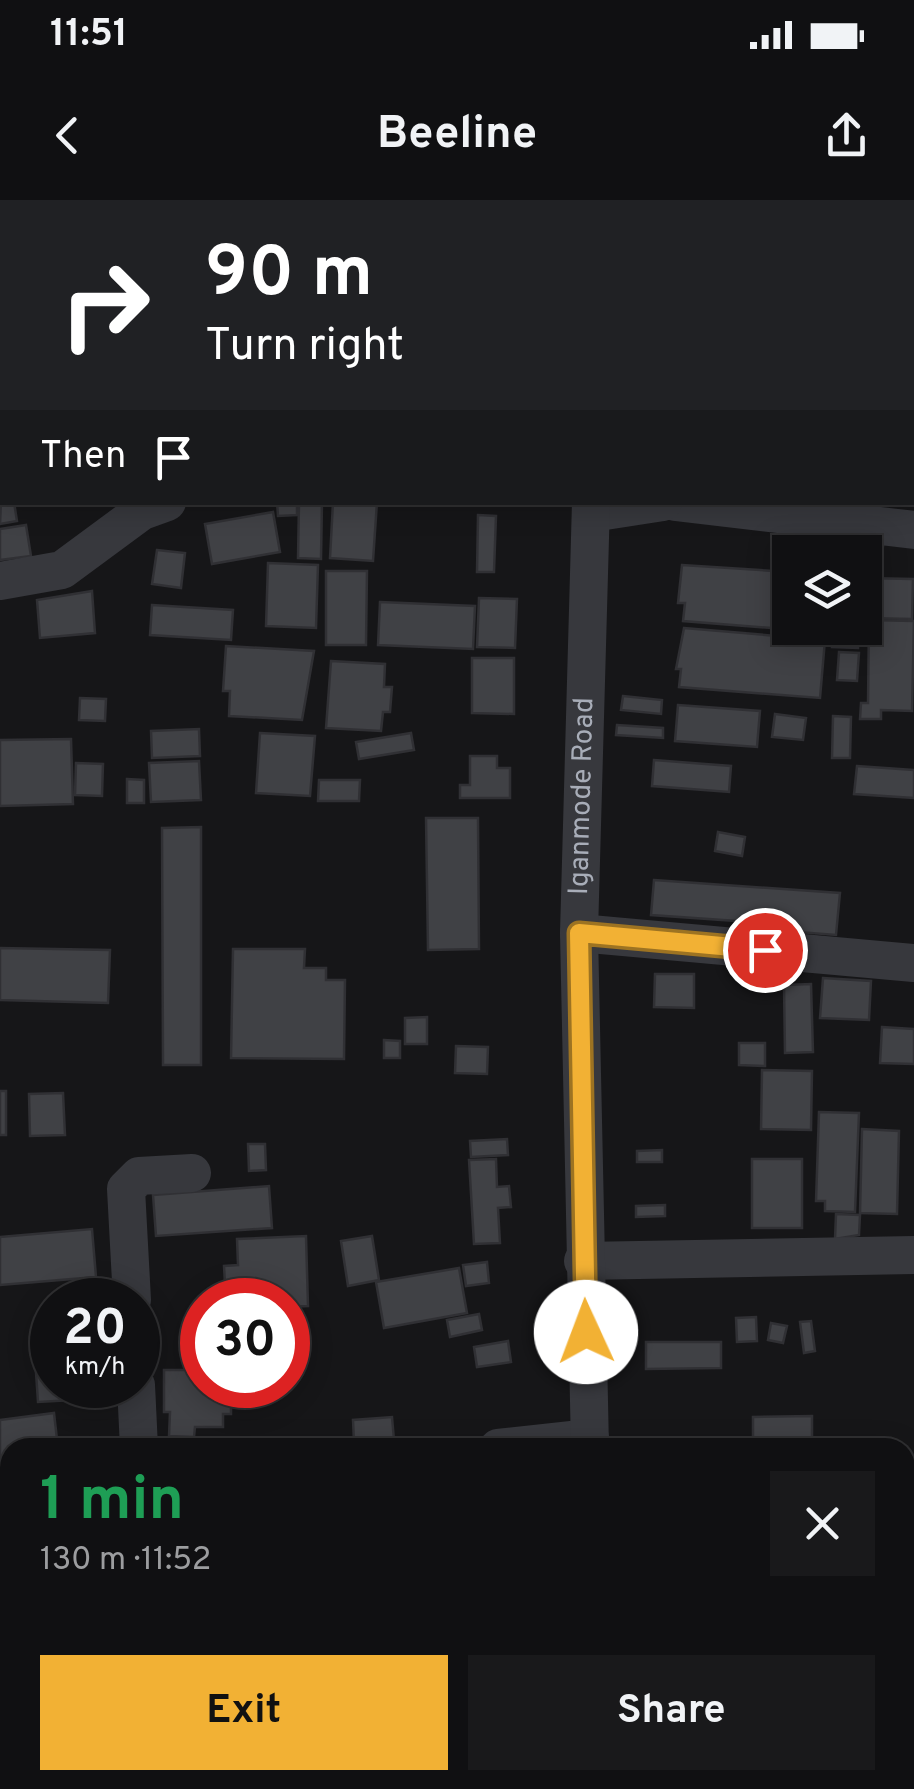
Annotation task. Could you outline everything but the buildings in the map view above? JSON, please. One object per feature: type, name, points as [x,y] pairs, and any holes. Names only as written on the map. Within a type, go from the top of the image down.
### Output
[{"type":"street","points":[[0,581],[62,570],[150,505]]},
{"type":"street","points":[[591,508],[627,505]]},
{"type":"street","points":[[702,505],[914,530]]},
{"type":"street","name":"Iganmode Road","points":[[590,1438],[583,1261],[579,933],[591,508]]},
{"type":"street","points":[[579,933],[914,963]]},
{"type":"street","points":[[131,1278],[126,1189],[139,1176],[192,1173]]},
{"type":"street","points":[[583,1261],[914,1255]]},
{"type":"street","points":[[137,1408],[138,1438]]},
{"type":"route","points":[[586,1332],[579,933],[765,950]]}]
